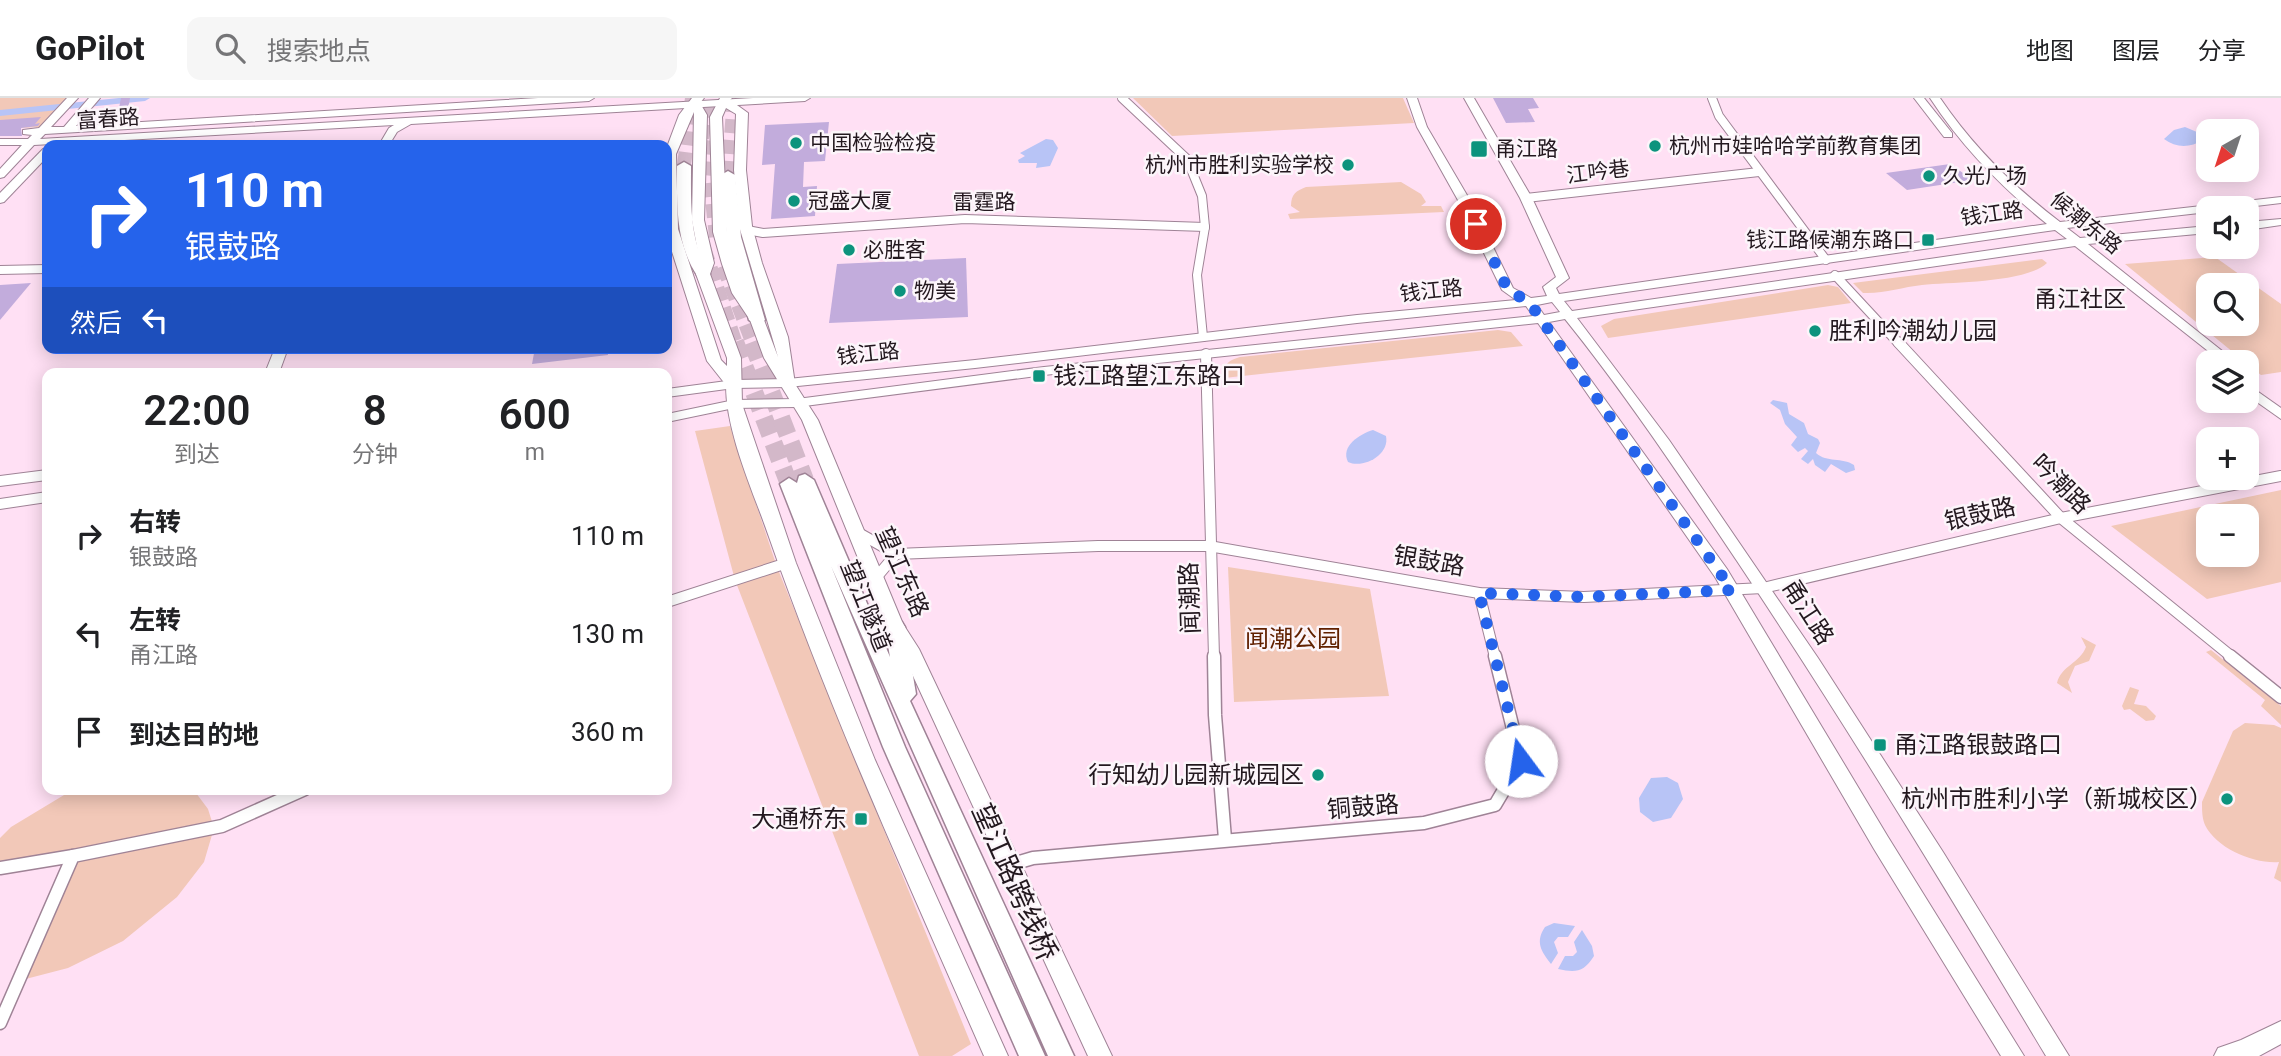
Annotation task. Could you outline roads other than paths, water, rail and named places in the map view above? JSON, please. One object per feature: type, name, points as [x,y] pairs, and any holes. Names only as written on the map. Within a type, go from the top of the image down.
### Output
[{"type":"highway","points":[[684,166],[684,205],[688,234],[694,261],[703,274]]},
{"type":"highway","points":[[728,174],[734,237],[757,320]]},
{"type":"highway","name":"望江隧道","points":[[914,729],[797,482],[894,747],[1007,998]]},
{"type":"highway","points":[[895,627],[914,729]]},
{"type":"highway","name":"望江路跨线桥","points":[[914,729],[1061,1056]]},
{"type":"highway","points":[[1007,998],[1012,1022],[1025,1056]]},
{"type":"highway","points":[[1007,998],[1032,1056]]},
{"type":"main road","name":"富春路","points":[[0,133],[392,109],[414,102],[589,98]]},
{"type":"main road","points":[[385,140],[389,125],[410,120],[697,101],[805,98]]},
{"type":"main road","points":[[1412,98],[1422,127],[1465,202],[1508,290],[1529,302],[1732,590],[1881,843],[2013,1056]]},
{"type":"main road","points":[[1469,98],[1526,198],[1563,278],[1549,287],[1555,298]]},
{"type":"main road","name":"候潮东路","points":[[1919,98],[1944,131],[2050,227],[2199,350]]},
{"type":"main road","name":"候潮东路","points":[[1935,98],[1957,131],[2050,227]]},
{"type":"main road","points":[[725,100],[742,113],[738,173],[748,236],[788,360],[788,383]]},
{"type":"main road","name":"望江东路","points":[[725,100],[716,117],[720,232],[739,293],[757,320],[771,358],[810,420],[895,627],[910,649],[1100,1056]]},
{"type":"main road","points":[[672,149],[685,115],[697,101]]},
{"type":"main road","points":[[697,101],[701,116],[698,220],[707,263],[703,274],[734,358],[734,394],[751,461],[787,563],[865,760],[996,1056]]},
{"type":"main road","points":[[58,140],[90,102]]},
{"type":"main road","points":[[0,175],[67,104]]},
{"type":"main road","name":"富春路","points":[[148,140],[389,125]]},
{"type":"main road","name":"富春路","points":[[0,142],[33,140],[42,143]]},
{"type":"main road","points":[[0,200],[42,156]]},
{"type":"main road","name":"钱江路","points":[[672,416],[734,394],[788,383],[1529,302],[2050,227],[2281,200]]},
{"type":"main road","points":[[2259,225],[2281,222]]},
{"type":"main road","name":"钱江路","points":[[672,393],[734,394],[797,403],[1044,371],[1541,319],[2068,243],[2196,230]]},
{"type":"main road","points":[[672,243],[714,361],[734,394]]},
{"type":"main road","name":"候潮东路","points":[[2068,243],[2214,350]]},
{"type":"main road","points":[[0,270],[42,269]]},
{"type":"main road","name":"甬江路","points":[[1555,298],[1689,479],[1763,588],[1933,850],[2058,1056]]},
{"type":"main road","points":[[2259,385],[2281,402]]},
{"type":"main road","points":[[2259,398],[2281,415]]},
{"type":"main road","points":[[0,481],[42,476]]},
{"type":"main road","points":[[0,504],[42,498]]},
{"type":"main road","points":[[2226,1056],[2245,1051],[2281,1032]]},
{"type":"street","points":[[1122,98],[1186,159],[1202,196],[1205,227],[1196,275],[1203,337]]},
{"type":"street","points":[[1712,98],[1719,117],[1826,260]]},
{"type":"street","name":"江吟巷","points":[[1526,198],[1759,172]]},
{"type":"street","name":"雷霆路","points":[[748,236],[965,219],[1205,227]]},
{"type":"street","name":"吟潮路","points":[[1835,275],[2061,518],[2281,697]]},
{"type":"street","name":"闻潮路","points":[[1206,354],[1209,546],[1216,715],[1225,839]]},
{"type":"street","name":"银鼓路","points":[[896,554],[1098,546],[1209,546],[1479,593],[1584,597],[1732,590],[1763,588],[2061,518],[2281,476]]},
{"type":"street","points":[[856,531],[896,554],[875,579]]},
{"type":"street","points":[[672,600],[787,563]]},
{"type":"street","name":"铜鼓路","points":[[1009,865],[1033,859],[1225,839],[1424,823],[1495,805],[1521,761],[1479,593]]},
{"type":"street","points":[[0,868],[222,826],[292,795]]},
{"type":"street","points":[[0,1023],[74,856]]},
{"type":"water","points":[[2185,127],[2196,132],[2196,143],[2183,146],[2164,139],[2174,130]]},
{"type":"water","points":[[1046,139],[1053,140],[1058,148],[1050,166],[1036,168],[1037,163],[1019,163],[1018,160],[1025,156],[1020,153]]},
{"type":"water","points":[[1773,400],[1787,403],[1789,414],[1804,423],[1808,434],[1818,439],[1820,443],[1816,453],[1854,465],[1855,470],[1846,473],[1831,464],[1825,472],[1815,465],[1813,459],[1808,464],[1801,459],[1808,451],[1805,448],[1798,452],[1791,445],[1797,437],[1785,424],[1780,410],[1770,403]]},
{"type":"water","points":[[1373,430],[1386,436],[1384,449],[1368,462],[1348,462],[1346,456],[1349,446],[1362,434]]},
{"type":"water","points":[[1667,777],[1678,783],[1683,799],[1671,818],[1653,822],[1640,812],[1639,798],[1651,778]]},
{"type":"water","points":[[1554,923],[1575,926],[1568,937],[1558,937],[1554,942],[1558,953],[1551,964],[1542,951],[1540,937],[1545,927]]},
{"type":"water","points":[[1582,930],[1592,946],[1594,956],[1579,970],[1558,969],[1565,956],[1573,956],[1577,952],[1574,942]]},
{"type":"waterway","points":[[0,113],[145,98]]},
{"type":"tunnel","points":[[684,166],[692,98]]},
{"type":"tunnel","points":[[702,138],[709,98]]},
{"type":"tunnel","points":[[728,175],[734,98]]},
{"type":"tunnel","points":[[714,141],[710,180],[716,237]]},
{"type":"tunnel","points":[[704,248],[736,344]]},
{"type":"tunnel","points":[[723,266],[753,344]]},
{"type":"tunnel","points":[[735,342],[789,484]]},
{"type":"tunnel","points":[[752,342],[805,480]]},
{"type":"place","name":"中国检验检疫","points":[[796,143]]},
{"type":"place","name":"杭州市娃哈哈学前教育集团","points":[[1655,146]]},
{"type":"place","name":"甬江路","points":[[1479,149]]},
{"type":"place","name":"杭州市胜利实验学校","points":[[1348,165]]},
{"type":"place","name":"久光广场","points":[[1929,176]]},
{"type":"place","name":"冠盛大厦","points":[[794,201]]},
{"type":"place","name":"钱江路候潮东路口","points":[[1928,240]]},
{"type":"place","name":"必胜客","points":[[849,250]]},
{"type":"place","name":"物美","points":[[900,291]]},
{"type":"place","name":"胜利吟潮幼儿园","points":[[1815,331]]},
{"type":"place","name":"钱江路望江东路口","points":[[1039,376]]},
{"type":"place","name":"甬江路银鼓路口","points":[[1880,745]]},
{"type":"place","name":"行知幼儿园新城园区","points":[[1318,775]]},
{"type":"place","name":"杭州市胜利小学（新城校区）","points":[[2227,799]]},
{"type":"place","name":"大通桥东","points":[[861,819]]},
{"type":"district","name":"甬江社区","points":[[2080,299]]},
{"type":"park label","name":"闻潮公园","points":[[1293,639]]}]
